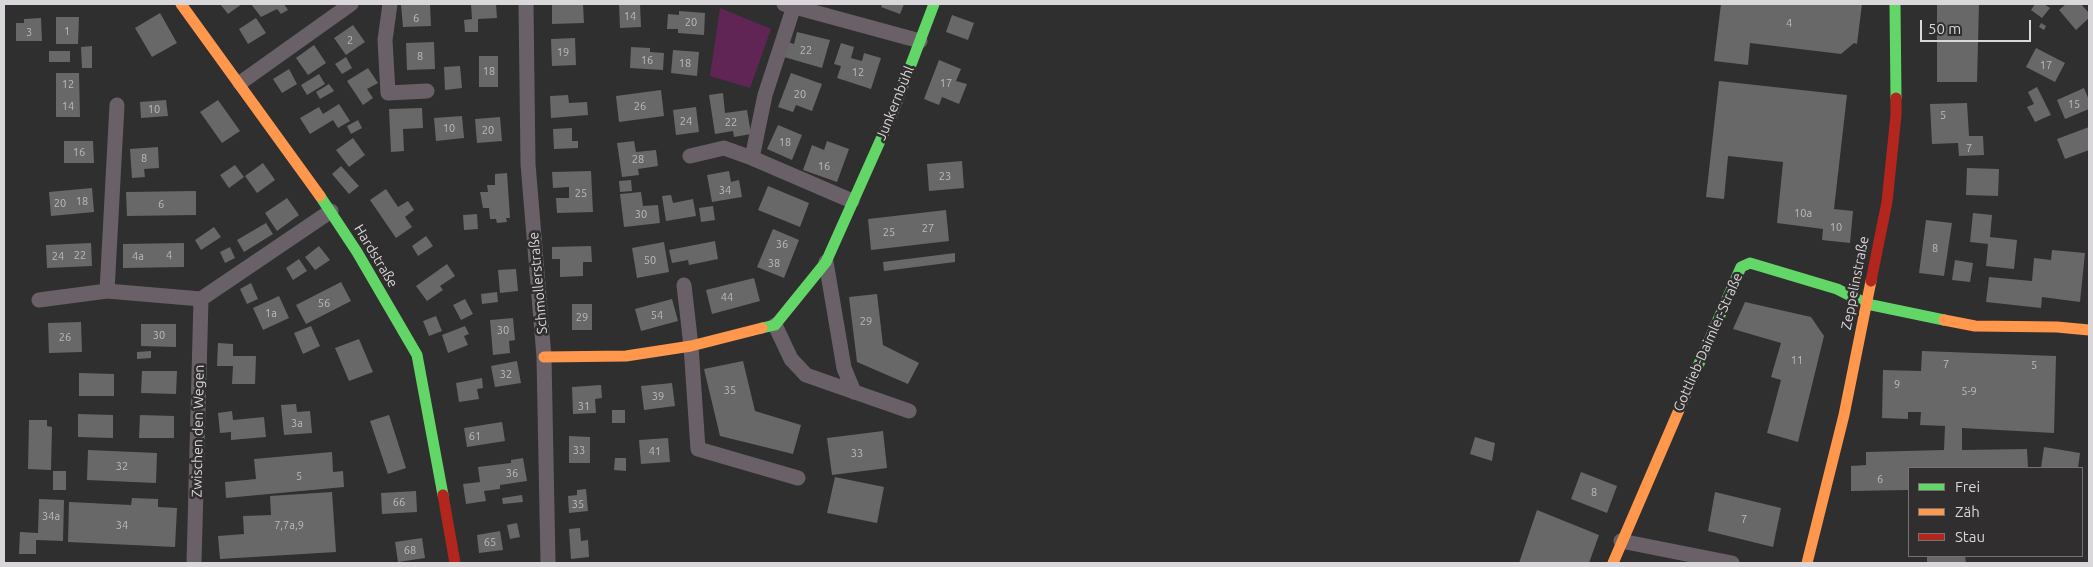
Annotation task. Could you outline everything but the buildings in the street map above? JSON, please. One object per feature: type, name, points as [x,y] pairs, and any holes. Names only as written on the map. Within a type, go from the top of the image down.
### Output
[{"type":"street","name":"Hardstraße","points":[[181,4],[331,211],[417,355],[455,563]]},
{"type":"street","points":[[240,83],[351,4]]},
{"type":"street","points":[[390,4],[385,40],[388,98],[427,91]]},
{"type":"street","name":"Schmollerstraße","points":[[526,4],[528,164],[544,357],[548,563]]},
{"type":"street","name":"Junkernbühl","points":[[775,325],[826,262],[893,112],[934,4]]},
{"type":"street","name":"Zeppelinstraße","points":[[1807,563],[1844,416],[1887,202],[1896,114],[1894,4]]},
{"type":"street","points":[[752,158],[765,95],[789,5],[920,41]]},
{"type":"street","points":[[107,292],[117,105]]},
{"type":"street","points":[[690,156],[724,148],[852,201]]},
{"type":"street","points":[[39,300],[107,292],[201,298],[331,211]]},
{"type":"street","points":[[826,262],[844,368],[854,392]]},
{"type":"street","name":"Gottlieb-Daimler-Straße","points":[[1613,563],[1741,266],[1750,263],[1785,273],[1837,289],[1867,304],[1975,326],[2057,327],[2089,330]]},
{"type":"street","points":[[684,285],[691,346],[698,449],[798,478]]},
{"type":"street","name":"Zwischen den Wegen","points":[[194,563],[201,298]]},
{"type":"street","points":[[544,357],[626,356],[691,346],[775,325],[791,360],[806,375],[909,411]]},
{"type":"street","points":[[1621,541],[1732,563]]},
{"type":"shaded area","points":[[720,8],[771,29],[750,88],[710,76]]},
{"type":"traffic: fast","points":[[762,328],[775,325],[826,262],[893,112],[934,4]]},
{"type":"traffic: fast","points":[[1895,4],[1896,98]]},
{"type":"traffic: fast","points":[[320,196],[357,252],[417,355],[443,495]]},
{"type":"traffic: fast","points":[[1688,389],[1741,267],[1750,263],[1837,289],[1867,304],[1944,320]]},
{"type":"traffic: slow","points":[[181,4],[320,196]]},
{"type":"traffic: slow","points":[[1807,563],[1844,415],[1871,281]]},
{"type":"traffic: slow","points":[[1944,320],[1975,326],[2057,327],[2089,330]]},
{"type":"traffic: slow","points":[[544,357],[626,356],[691,346],[762,328]]},
{"type":"traffic: slow","points":[[1613,563],[1688,389]]},
{"type":"traffic: jam","points":[[1871,281],[1887,202],[1896,98]]},
{"type":"traffic: jam","points":[[443,495],[455,563]]}]
